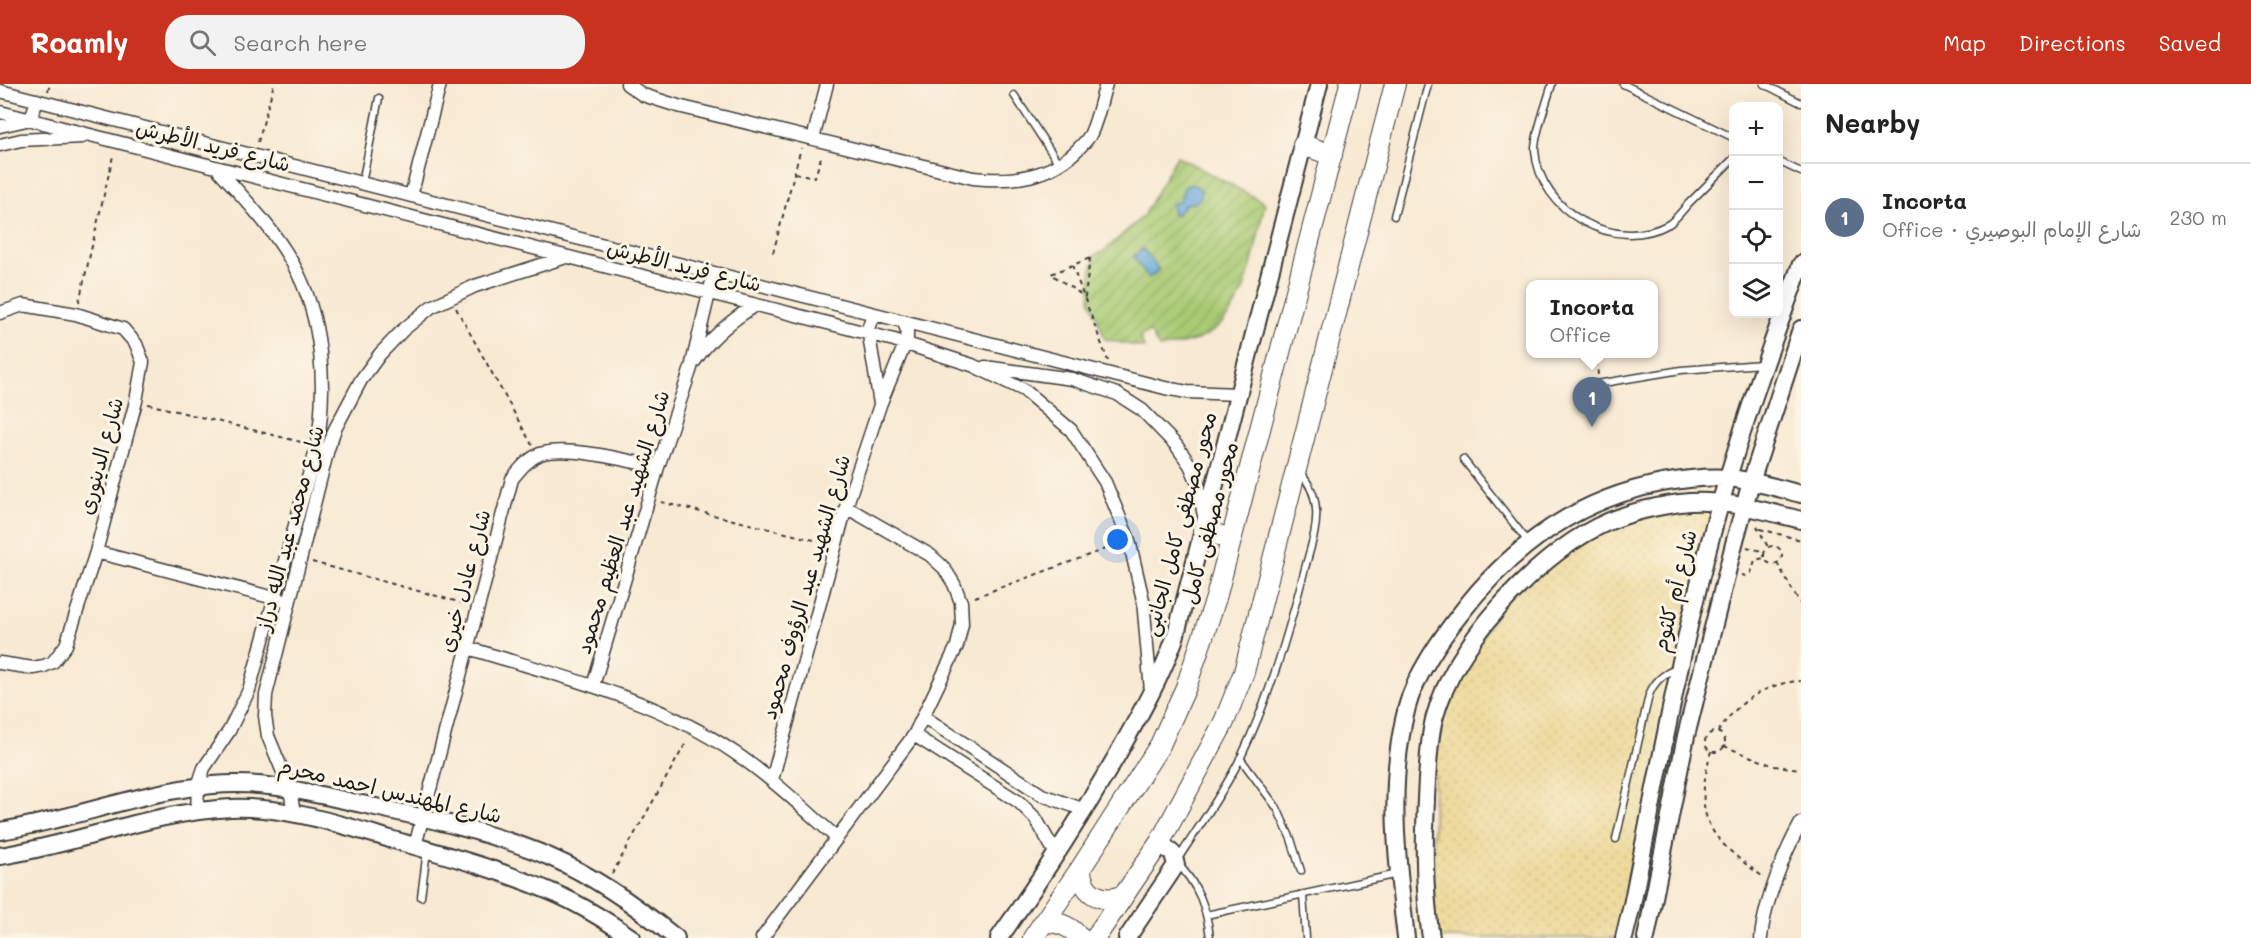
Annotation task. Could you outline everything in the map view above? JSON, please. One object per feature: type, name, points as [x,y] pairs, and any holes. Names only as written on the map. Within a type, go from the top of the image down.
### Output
[{"type":"main road","name":"محور مصطفى كامل","points":[[1039,930],[1160,745],[1201,645],[1350,84]]},
{"type":"main road","points":[[1095,938],[1160,842],[1224,722],[1244,672],[1395,84]]},
{"type":"main road","points":[[1303,146],[1332,154]]},
{"type":"main road","points":[[1204,525],[1231,539]]},
{"type":"main road","points":[[1081,868],[1084,885],[1097,897],[1106,899],[1123,895]]},
{"type":"main road","points":[[1039,930],[1063,924],[1080,938]]},
{"type":"street","points":[[411,196],[440,84]]},
{"type":"street","points":[[627,84],[643,95],[678,106],[982,179],[1001,181],[1027,178],[1051,169],[1073,154],[1091,135],[1106,84]]},
{"type":"street","points":[[814,139],[827,84]]},
{"type":"street","name":"محور مصطفى كامل الجانبى","points":[[999,938],[1057,856],[1085,810],[1151,691],[1175,638],[1319,84]]},
{"type":"street","name":"شارع فريد الأطرش","points":[[0,91],[1114,375],[1187,392],[1238,394]]},
{"type":"street","points":[[0,126],[31,119],[37,100]]},
{"type":"street","name":"شارع فريد الأطرش","points":[[0,112],[905,343],[972,365],[1024,390],[1071,430],[1105,482],[1129,540],[1143,600],[1151,691]]},
{"type":"street","points":[[0,145],[21,140],[97,137]]},
{"type":"street","name":"شارع محمد عبد الله دراز","points":[[216,167],[262,220],[293,264],[309,303],[318,338],[323,448],[301,559],[266,695],[265,716],[268,735],[290,789],[294,814]]},
{"type":"street","points":[[318,193],[323,173]]},
{"type":"street","name":"شارع محمد عبد الله دراز","points":[[198,786],[204,768],[229,731],[249,690],[323,448],[361,380],[403,330],[431,307],[475,286],[567,256]]},
{"type":"street","name":"شارع أم كلثوم","points":[[1624,938],[1680,669],[1720,502],[1801,264]]},
{"type":"street","name":"شارع الشهيد عبد العظيم محمود","points":[[593,686],[658,467],[691,369],[714,273]]},
{"type":"street","name":"شارع الدينورى","points":[[0,313],[23,305],[76,314],[123,329],[136,344],[143,362],[136,401],[96,552],[66,645],[53,662],[44,666],[33,668],[0,663]]},
{"type":"street","name":"شارع الشهيد عبد العظيم محمود","points":[[691,369],[712,339],[740,315],[756,305]]},
{"type":"street","points":[[868,334],[869,324],[879,315]]},
{"type":"street","name":"شارع الشهيد عبد الرؤوف محمود","points":[[772,780],[846,507],[880,405],[908,334],[903,321]]},
{"type":"street","points":[[1646,938],[1686,735],[1727,573],[1751,482],[1801,329]]},
{"type":"street","name":"شارع الشهيد عبد الرؤوف محمود","points":[[868,334],[880,405]]},
{"type":"street","points":[[972,365],[1072,379],[1117,394],[1142,410],[1176,445],[1191,465],[1198,483],[1204,525]]},
{"type":"street","points":[[538,455],[566,451],[658,467]]},
{"type":"street","name":"شارع عادل خيرى","points":[[421,847],[423,818],[512,479],[522,466],[538,455]]},
{"type":"street","points":[[1406,938],[1395,804],[1401,733],[1408,704],[1429,658],[1480,588],[1548,528],[1589,505],[1634,489],[1680,480],[1728,478],[1801,495]]},
{"type":"street","points":[[1431,938],[1424,848],[1430,747],[1435,715],[1454,672],[1502,603],[1562,548],[1598,526],[1638,512],[1699,499],[1702,486],[1697,479]]},
{"type":"street","points":[[1691,502],[1720,502],[1746,506],[1801,520]]},
{"type":"street","points":[[762,938],[914,735],[957,646],[962,624],[961,602],[944,568],[930,555],[846,507]]},
{"type":"street","points":[[96,552],[289,602]]},
{"type":"street","points":[[468,648],[593,686],[653,708],[694,728],[735,752],[772,780],[837,838]]},
{"type":"street","points":[[249,690],[266,695]]},
{"type":"street","points":[[924,717],[1042,795],[1085,810]]},
{"type":"street","points":[[914,735],[1019,802],[1036,819],[1057,856]]},
{"type":"street","name":"شارع المهندس احمد محرم","points":[[0,831],[180,788],[252,784],[290,789],[423,818],[502,840],[550,857],[623,898],[676,938]]},
{"type":"street","points":[[197,812],[198,786]]},
{"type":"street","name":"شارع المهندس احمد محرم","points":[[0,856],[197,812],[254,808],[333,822],[469,860],[556,893],[595,914],[632,938]]},
{"type":"street","points":[[1761,938],[1763,920],[1775,885],[1801,823]]},
{"type":"street","points":[[1127,938],[1174,870],[1176,862],[1173,854],[1160,842]]},
{"type":"lane","points":[[1394,216],[1428,84]]},
{"type":"lane","points":[[1552,84],[1534,148],[1544,183],[1554,198],[1582,222],[1617,233],[1653,230],[1670,223],[1729,163]]},
{"type":"lane","points":[[1623,84],[1729,136]]},
{"type":"lane","points":[[1764,84],[1801,103]]},
{"type":"lane","points":[[1014,95],[1059,164]]},
{"type":"lane","points":[[362,183],[379,98]]},
{"type":"lane","points":[[1783,163],[1801,172]]},
{"type":"lane","points":[[1597,384],[1681,370],[1766,363]]},
{"type":"lane","points":[[1462,459],[1530,543]]},
{"type":"lane","points":[[1210,938],[1206,915],[1197,887],[1176,862],[1240,758],[1261,708],[1286,636],[1316,522],[1314,497],[1297,470]]},
{"type":"lane","points":[[1616,839],[1649,695],[1662,676],[1680,669]]},
{"type":"lane","points":[[1240,758],[1277,808],[1292,839],[1301,871]]},
{"type":"lane","points":[[421,847],[421,897]]},
{"type":"lane","points":[[1206,915],[1399,874]]},
{"type":"lane","points":[[1303,895],[1306,938]]},
{"type":"path","points":[[255,156],[274,84]]},
{"type":"path","points":[[794,173],[815,177],[814,139]]},
{"type":"path","points":[[773,253],[794,173],[814,139]]},
{"type":"path","points":[[76,314],[117,142]]},
{"type":"path","points":[[1090,258],[1085,297],[1051,274],[1090,258]]},
{"type":"path","points":[[1072,265],[1114,375]]},
{"type":"path","points":[[463,321],[538,455]]},
{"type":"path","points":[[1593,358],[1598,369],[1597,384]]},
{"type":"path","points":[[136,401],[323,448]]},
{"type":"path","points":[[649,498],[836,546]]},
{"type":"path","points":[[1759,529],[1801,540]]},
{"type":"path","points":[[961,602],[1129,540]]},
{"type":"path","points":[[1772,546],[1780,548],[1783,556],[1777,563],[1771,563],[1765,558],[1766,550],[1772,546]]},
{"type":"path","points":[[1727,573],[1746,576],[1751,573],[1755,560],[1765,558]]},
{"type":"path","points":[[301,559],[478,608]]},
{"type":"path","points":[[1777,563],[1801,605]]},
{"type":"path","points":[[1718,732],[1726,719],[1749,698],[1777,685],[1801,681]]},
{"type":"path","points":[[605,887],[694,728]]},
{"type":"path","points":[[1710,732],[1718,732],[1724,736],[1724,747],[1718,751],[1711,751],[1705,746],[1705,739],[1710,732]]},
{"type":"path","points":[[1724,747],[1774,766],[1801,769]]},
{"type":"path","points":[[1711,751],[1702,793],[1706,821],[1728,850],[1775,885]]},
{"type":"sand","points":[[1721,502],[1624,938],[1431,938],[1435,715],[1502,603],[1598,526]]},
{"type":"green space","points":[[1177,156],[1265,203],[1247,280],[1229,315],[1216,329],[1199,339],[1159,348],[1150,332],[1140,336],[1144,348],[1105,339],[1090,299],[1092,264],[1095,262],[1093,256],[1104,251],[1143,216]]},
{"type":"water","points":[[1195,185],[1202,191],[1200,199],[1194,203],[1185,204],[1178,214],[1173,214],[1171,205],[1180,201],[1184,187]]},
{"type":"water","points":[[1143,249],[1159,270],[1149,278],[1133,257]]},
{"type":"place","name":"Incorta","points":[[1592,427]]}]
